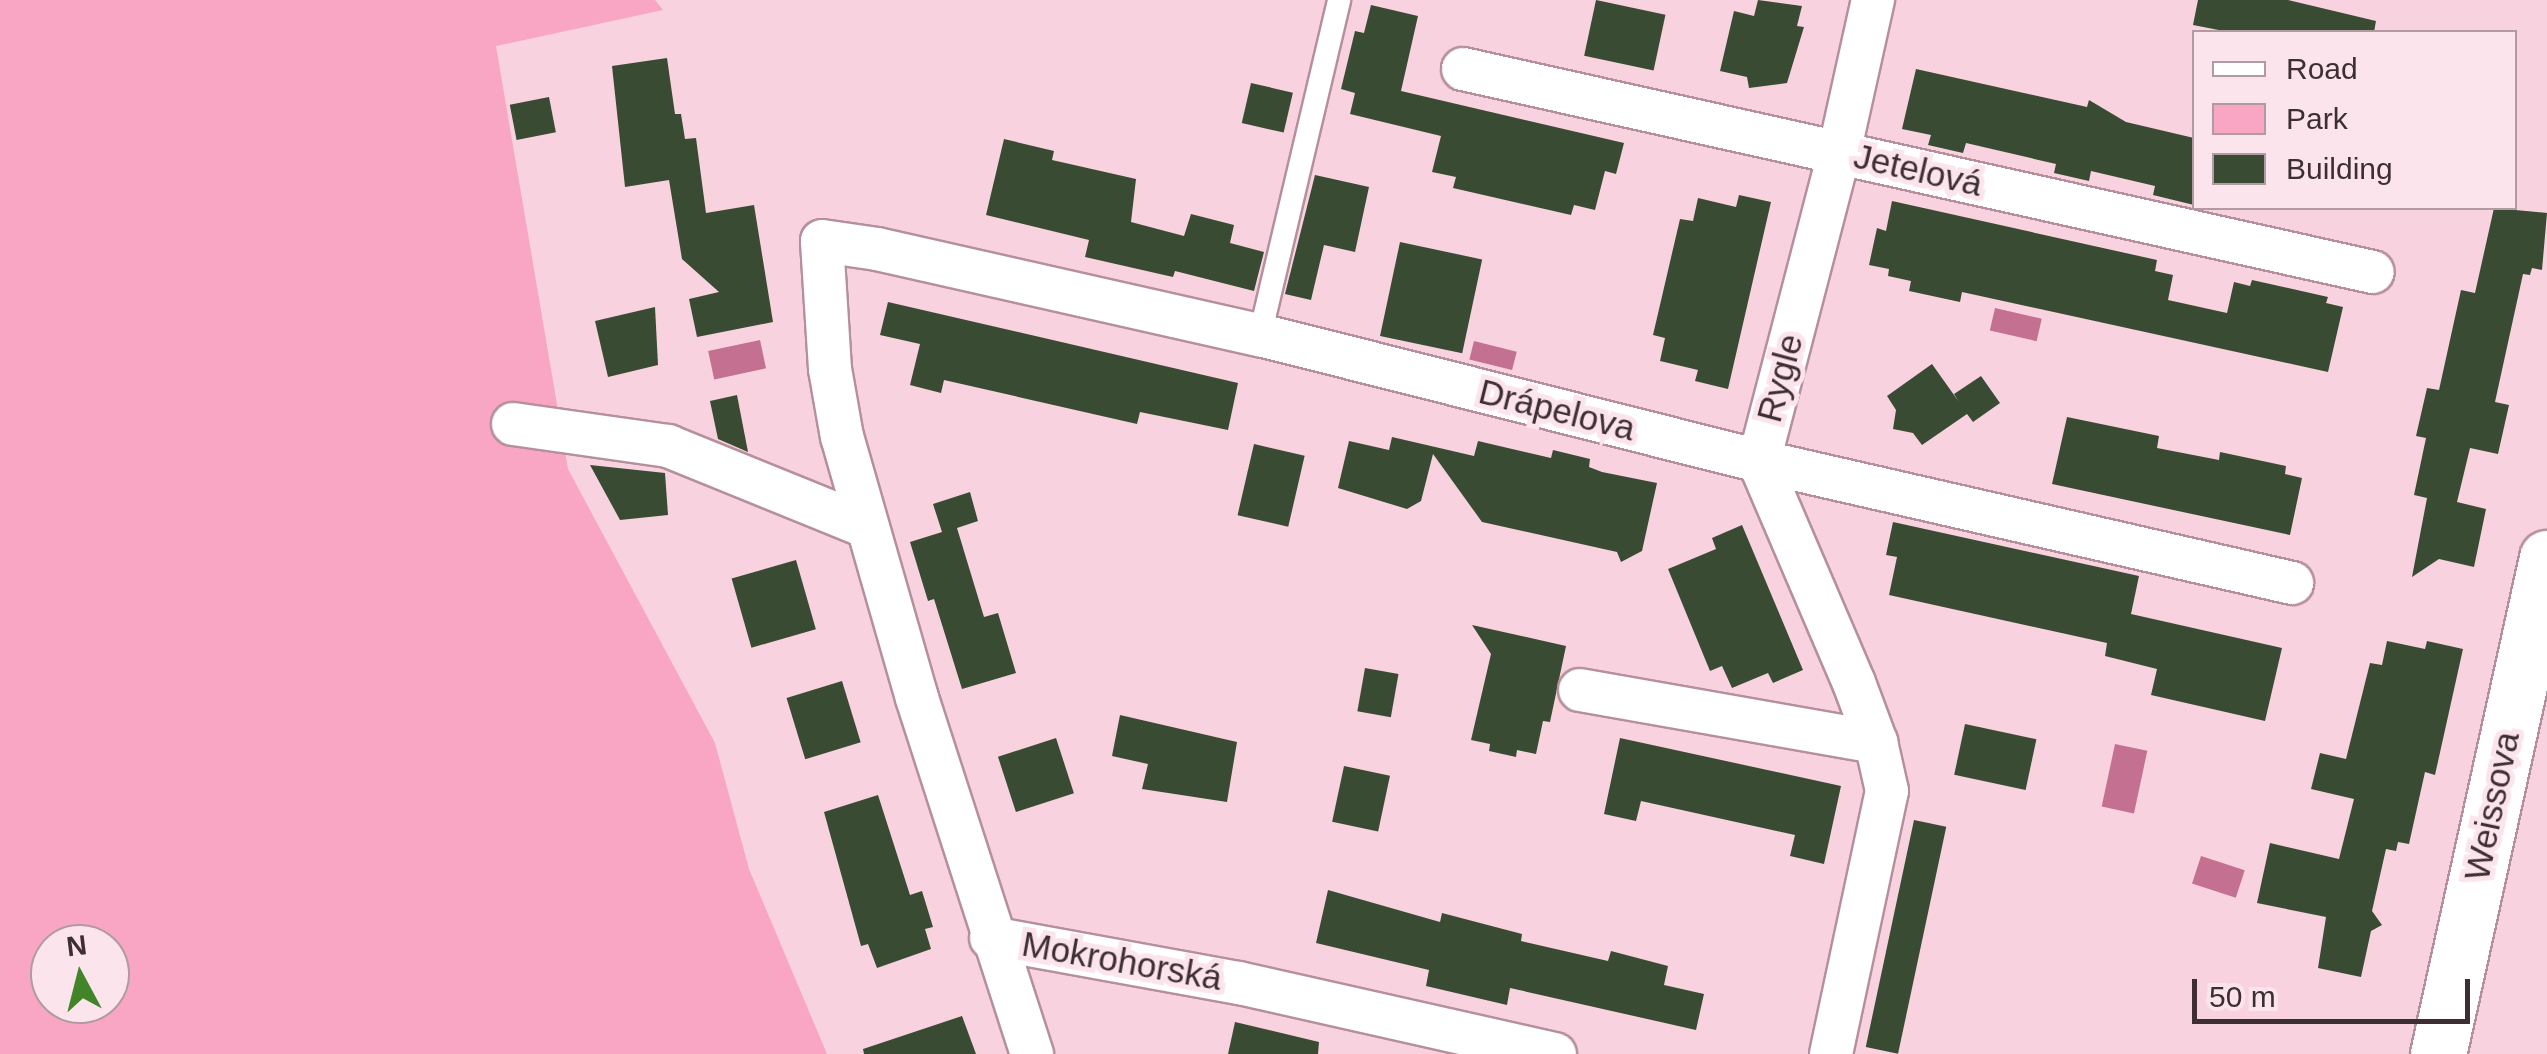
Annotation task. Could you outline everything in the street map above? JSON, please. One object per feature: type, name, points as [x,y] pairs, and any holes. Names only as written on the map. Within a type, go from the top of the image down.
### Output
[{"type":"street","name":"Rygle","points":[[1831,1054],[1887,792],[1876,742],[1758,461],[1839,153],[1873,0]]},
{"type":"street","name":"Jetelová","points":[[1463,69],[2373,272]]},
{"type":"street","name":"Drápelova","points":[[822,241],[876,248],[1260,335],[1758,461],[2292,582]]},
{"type":"street","name":"Mokrohorská","points":[[822,241],[834,403],[867,527],[991,938],[1240,983],[1555,1054]]},
{"type":"street","points":[[512,424],[668,446],[867,527]]},
{"type":"street","name":"Weissova","points":[[2438,1054],[2547,558]]},
{"type":"street","points":[[1580,690],[1876,742]]},
{"type":"street","points":[[991,938],[1032,1054]]},
{"type":"lane","points":[[1260,335],[1338,0]]},
{"type":"green space","points":[[0,0],[655,0],[663,10],[496,46],[568,469],[715,743],[749,869],[827,1054],[0,1054]]},
{"type":"shaded area","points":[[1995,308],[2042,319],[2037,341],[1990,330]]},
{"type":"shaded area","points":[[760,340],[766,368],[714,379],[708,351]]},
{"type":"shaded area","points":[[1474,341],[1517,352],[1512,370],[1469,359]]},
{"type":"shaded area","points":[[2115,744],[2147,751],[2134,813],[2102,807]]},
{"type":"shaded area","points":[[2201,856],[2245,870],[2236,898],[2192,884]]},
{"type":"building","points":[[1596,0],[1665,15],[1654,71],[1584,56]]},
{"type":"building","points":[[1758,0],[1802,6],[1797,26],[1804,27],[1787,83],[1749,88],[1747,77],[1720,71],[1734,11],[1754,16]]},
{"type":"building","points":[[2198,0],[2288,0],[2376,21],[2374,30],[2219,30],[2193,25]]},
{"type":"building","points":[[1371,5],[1418,16],[1401,91],[1624,143],[1616,174],[1605,171],[1595,210],[1574,205],[1571,215],[1453,188],[1456,177],[1432,172],[1441,136],[1350,114],[1355,93],[1341,89],[1355,31],[1364,33]]},
{"type":"building","points":[[667,58],[675,114],[681,114],[685,139],[696,138],[706,213],[754,205],[773,322],[697,337],[689,299],[719,292],[682,259],[669,180],[625,187],[612,66]]},
{"type":"building","points":[[1916,69],[2087,107],[2089,100],[2126,122],[2192,138],[2192,205],[2153,195],[2155,186],[2091,171],[2089,181],[2054,173],[2056,164],[1966,143],[1963,153],[1928,145],[1931,135],[1902,129]]},
{"type":"building","points":[[1251,83],[1293,93],[1284,133],[1242,123]]},
{"type":"building","points":[[549,97],[556,132],[517,140],[510,105]]},
{"type":"building","points":[[1004,139],[1054,151],[1052,160],[1136,179],[1131,222],[1184,236],[1191,214],[1234,225],[1230,243],[1264,252],[1254,291],[1175,271],[1173,277],[1085,257],[1089,240],[986,215]]},
{"type":"building","points":[[1315,175],[1369,187],[1355,252],[1324,245],[1311,300],[1285,294]]},
{"type":"building","points":[[1739,195],[1771,202],[1728,389],[1695,381],[1698,370],[1660,361],[1665,338],[1653,335],[1680,219],[1693,221],[1698,198],[1736,207]]},
{"type":"building","points":[[1892,201],[2157,260],[2155,271],[2173,275],[2168,300],[2227,313],[2234,282],[2250,286],[2252,280],[2328,297],[2326,303],[2343,307],[2328,372],[1962,292],[1960,302],[1909,291],[1911,281],[1888,276],[1889,269],[1869,265],[1877,228],[1886,231]]},
{"type":"building","points":[[2494,210],[2547,213],[2542,270],[2532,268],[2530,275],[2523,274],[2495,402],[2509,405],[2498,454],[2470,448],[2457,502],[2486,509],[2474,567],[2439,559],[2412,577],[2427,498],[2414,495],[2426,438],[2416,436],[2427,388],[2439,390],[2461,290],[2475,293]]},
{"type":"building","points":[[1400,242],[1482,259],[1462,353],[1380,336]]},
{"type":"building","points":[[888,302],[1238,383],[1228,430],[1140,412],[1137,424],[944,380],[941,393],[910,385],[920,344],[880,335]]},
{"type":"building","points":[[655,307],[658,365],[608,377],[595,321]]},
{"type":"building","points":[[1932,364],[1959,402],[1954,394],[1981,376],[2000,403],[1973,422],[1967,414],[1922,445],[1913,433],[1893,429],[1896,410],[1887,396]]},
{"type":"building","points":[[737,395],[748,452],[718,439],[710,401]]},
{"type":"building","points":[[2067,417],[2159,436],[2157,448],[2219,460],[2220,452],[2286,466],[2285,474],[2302,478],[2290,535],[2052,484]]},
{"type":"building","points":[[1392,437],[1474,456],[1478,441],[1551,458],[1553,450],[1590,459],[1589,467],[1602,472],[1657,483],[1642,551],[1621,562],[1617,552],[1482,522],[1433,454],[1421,501],[1407,509],[1338,488],[1349,441],[1389,450]]},
{"type":"building","points":[[1254,444],[1305,456],[1288,527],[1238,515]]},
{"type":"building","points":[[590,465],[665,473],[668,515],[620,520]]},
{"type":"building","points":[[970,492],[978,521],[957,528],[984,617],[998,613],[1016,673],[962,689],[934,599],[928,601],[910,542],[942,532],[933,504]]},
{"type":"building","points":[[1893,522],[2139,576],[2131,614],[2282,648],[2265,721],[2151,695],[2157,669],[2105,656],[2107,643],[1889,595],[1897,557],[1886,555]]},
{"type":"building","points":[[1742,525],[1803,670],[1773,683],[1768,673],[1732,688],[1722,666],[1710,671],[1668,569],[1716,549],[1712,538]]},
{"type":"building","points":[[796,560],[816,629],[751,648],[732,578]]},
{"type":"building","points":[[1472,625],[1566,646],[1550,722],[1543,721],[1536,754],[1517,750],[1516,757],[1489,751],[1490,744],[1471,740],[1491,654]]},
{"type":"building","points":[[2387,641],[2425,649],[2427,641],[2463,649],[2435,775],[2425,772],[2409,844],[2398,842],[2396,851],[2386,849],[2372,911],[2382,925],[2371,931],[2361,977],[2318,968],[2326,917],[2257,903],[2270,843],[2339,859],[2354,799],[2311,789],[2320,753],[2346,759],[2370,663],[2382,665]]},
{"type":"building","points":[[1365,668],[1398,674],[1391,717],[1357,711]]},
{"type":"building","points":[[842,681],[861,742],[805,759],[787,698]]},
{"type":"building","points":[[1120,715],[1237,742],[1227,802],[1142,789],[1148,764],[1112,756]]},
{"type":"building","points":[[1965,724],[2036,739],[2026,790],[1954,775]]},
{"type":"building","points":[[1056,738],[1074,793],[1016,812],[998,757]]},
{"type":"building","points":[[1620,738],[1841,786],[1824,864],[1790,856],[1795,835],[1641,801],[1636,821],[1604,814]]},
{"type":"building","points":[[1344,766],[1390,776],[1378,832],[1332,822]]},
{"type":"building","points":[[878,795],[910,895],[922,891],[933,927],[925,929],[931,949],[877,968],[868,944],[861,946],[824,812]]},
{"type":"building","points":[[1914,820],[1946,827],[1898,1054],[1866,1047]]},
{"type":"building","points":[[1328,890],[1440,922],[1442,913],[1522,934],[1521,941],[1608,961],[1611,951],[1668,966],[1664,985],[1704,994],[1696,1030],[1510,988],[1507,1005],[1426,986],[1429,970],[1316,943]]},
{"type":"building","points":[[962,1016],[976,1054],[864,1054],[863,1049]]},
{"type":"building","points":[[1235,1022],[1319,1042],[1318,1054],[1228,1054]]}]
